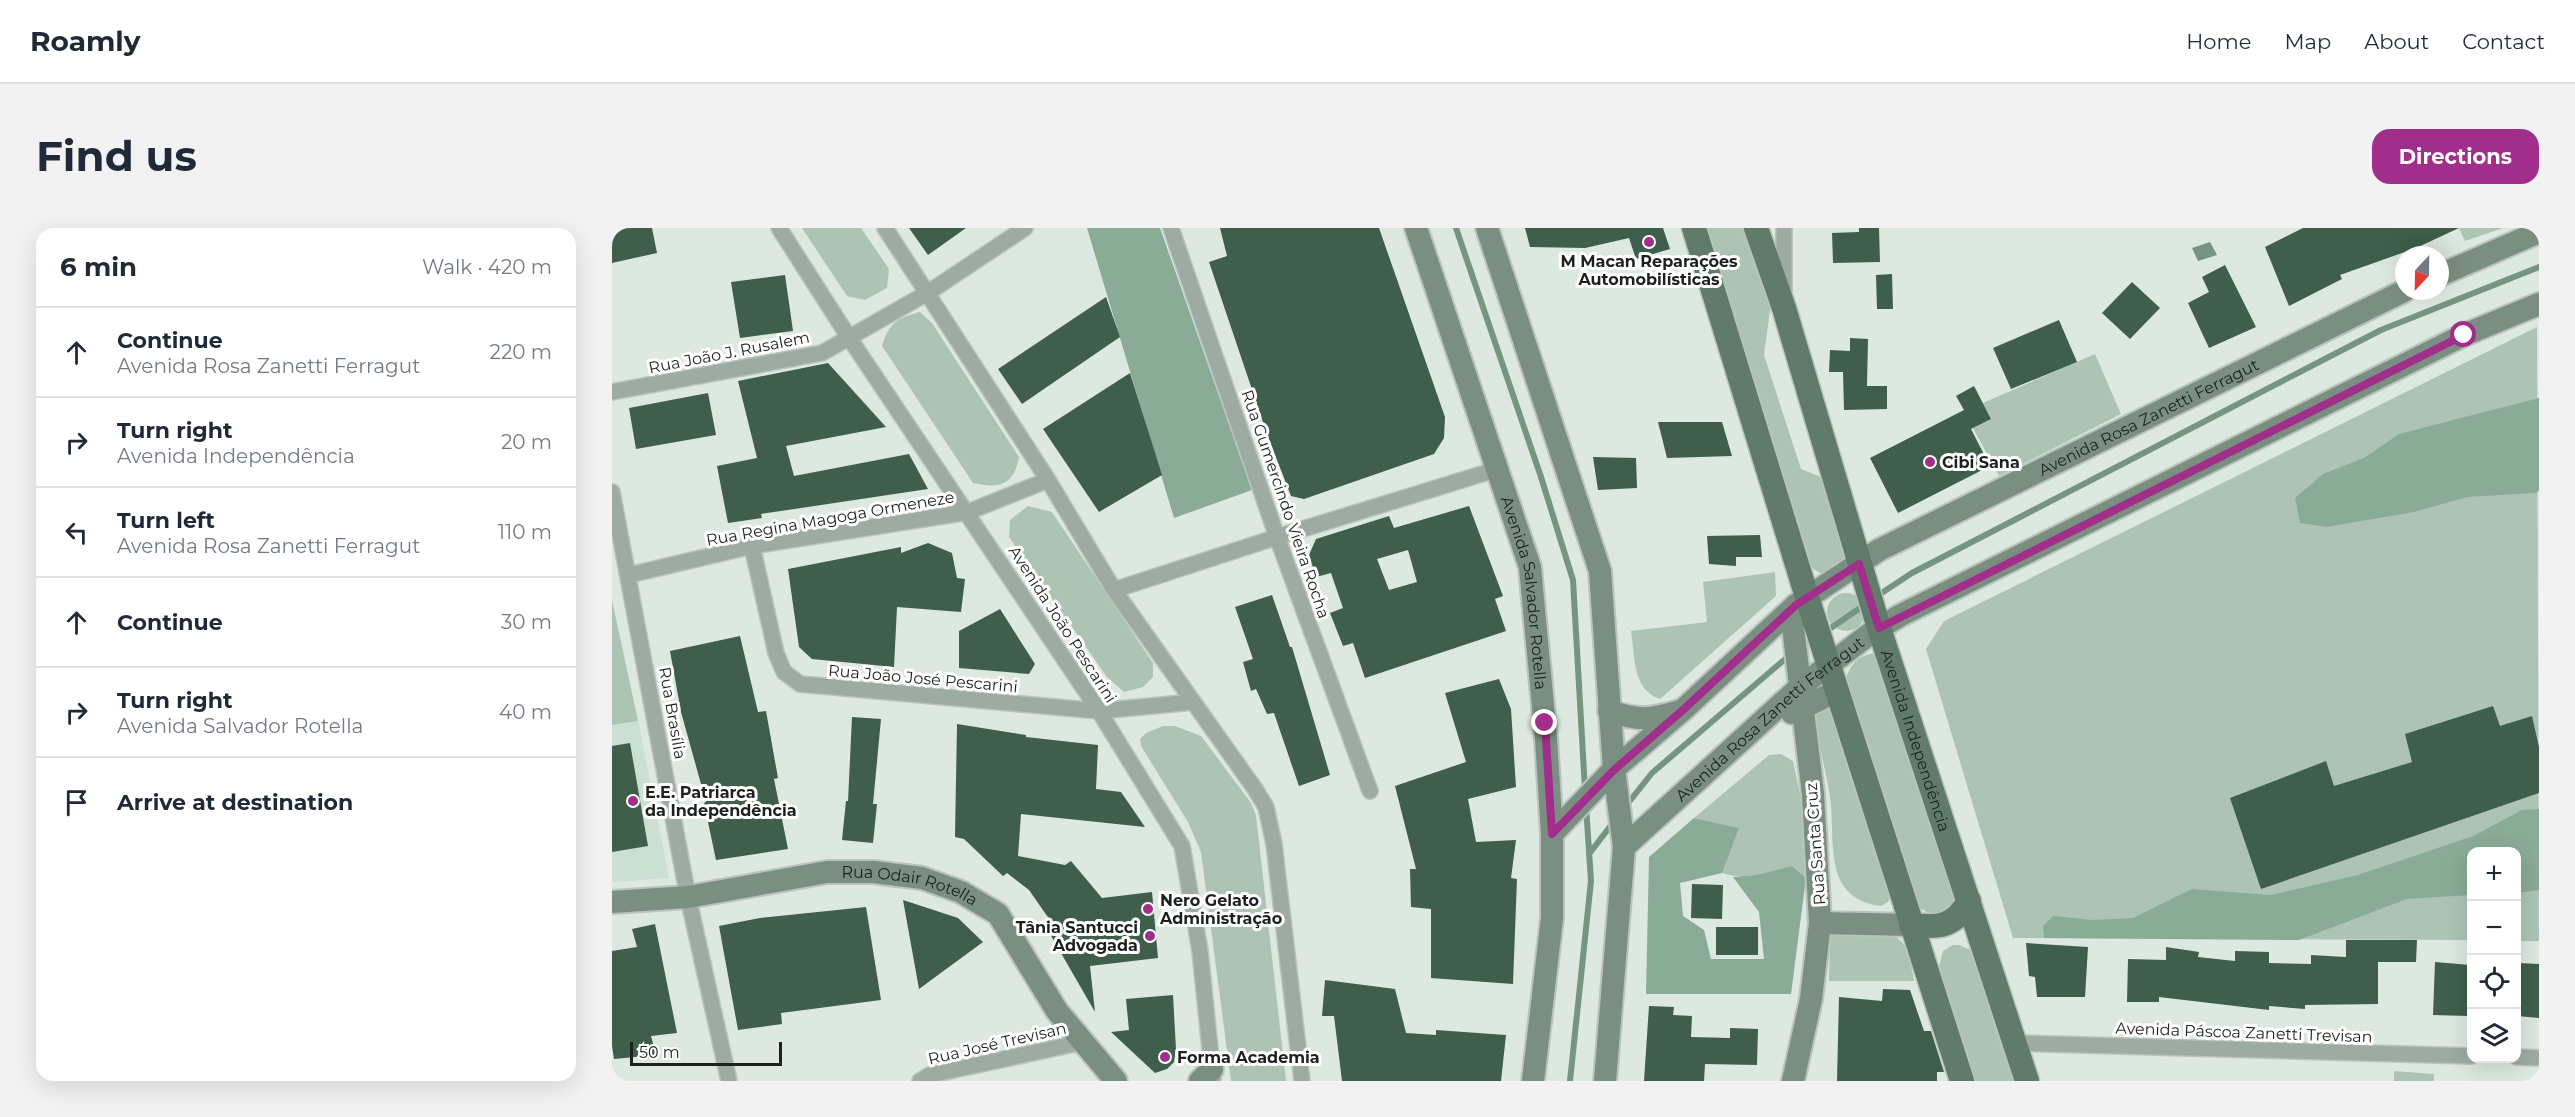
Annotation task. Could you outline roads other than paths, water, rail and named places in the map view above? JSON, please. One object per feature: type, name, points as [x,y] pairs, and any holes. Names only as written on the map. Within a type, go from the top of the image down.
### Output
[{"type":"main road","name":"Avenida Salvador Rotella","points":[[1416,228],[1530,567],[1545,723],[1552,834],[1552,918],[1533,1081]]},
{"type":"main road","points":[[1487,228],[1600,572],[1614,770],[1624,848],[1605,1081]]},
{"type":"main road","points":[[1694,228],[1802,601],[1829,664],[1962,1081]]},
{"type":"main road","name":"Avenida Independência","points":[[1756,228],[1785,308],[1879,628],[2027,1081]]},
{"type":"main road","points":[[2449,270],[2539,231]]},
{"type":"main road","name":"Avenida Rosa Zanetti Ferragut","points":[[1552,834],[1614,770],[1802,601],[1879,550],[2395,295]]},
{"type":"main road","name":"Avenida Rosa Zanetti Ferragut","points":[[1624,848],[1748,736],[1802,698],[1829,664],[1879,628],[2464,335],[2539,304]]},
{"type":"main road","name":"Rua Santa Cruz","points":[[1793,1081],[1811,999],[1820,922],[1813,794],[1793,627],[1802,601]]},
{"type":"main road","points":[[1802,698],[1837,691]]},
{"type":"main road","points":[[1609,711],[1632,719],[1657,717],[1684,709]]},
{"type":"main road","name":"Rua Odair Rotella","points":[[612,902],[688,897],[827,872],[873,873],[922,878],[961,892],[998,914],[1057,1011],[1116,1081]]},
{"type":"main road","points":[[1820,922],[1944,926],[1962,914],[1970,901]]},
{"type":"street","name":"Avenida João Pescarini","points":[[779,228],[848,336],[968,512],[1099,711],[1182,846],[1200,951],[1208,1077]]},
{"type":"street","points":[[885,228],[929,292],[1048,480],[1114,590],[1266,807],[1274,844],[1302,1081]]},
{"type":"street","name":"Rua João J. Rusalem","points":[[612,393],[822,353],[848,336],[929,292],[1025,228]]},
{"type":"street","name":"Rua Gumercindo Vieira Rocha","points":[[1171,228],[1277,537],[1370,791]]},
{"type":"street","points":[[1784,228],[1785,308]]},
{"type":"street","points":[[1114,590],[1277,537],[1498,470]]},
{"type":"street","name":"Rua Regina Magoga Ormeneze","points":[[629,575],[752,546],[968,512],[1048,480]]},
{"type":"street","name":"Rua Brasília","points":[[612,492],[688,897],[729,1081]]},
{"type":"street","name":"Rua João José Pescarini","points":[[752,546],[776,653],[784,672],[800,684],[1099,711],[1193,702]]},
{"type":"street","name":"Rua José Trevisan","points":[[920,1081],[930,1075],[1083,1042]]},
{"type":"street","name":"Avenida Páscoa Zanetti Trevisan","points":[[2015,1043],[2467,1056]]},
{"type":"street","points":[[2521,1058],[2539,1058]]},
{"type":"waterway","points":[[1456,228],[1541,477],[1573,580],[1585,790]]},
{"type":"waterway","points":[[1874,598],[1912,573],[2381,330],[2539,267]]},
{"type":"waterway","points":[[1825,632],[1866,604]]},
{"type":"waterway","points":[[1625,807],[1652,773],[1791,654]]},
{"type":"waterway","points":[[1570,1081],[1591,881],[1586,806]]},
{"type":"waterway","points":[[1589,854],[1615,820]]},
{"type":"place","name":"M Macan Reparações Automobilísticas","points":[[1649,242]]},
{"type":"place","name":"Cibi Sana","points":[[1930,462]]},
{"type":"place","name":"E.E. Patriarca da Independência","points":[[633,801]]},
{"type":"place","name":"Nero Gelato Administração","points":[[1148,909]]},
{"type":"place","name":"Tânia Santucci Advogada","points":[[1150,936]]},
{"type":"place","name":"Forma Academia","points":[[1165,1057]]}]
